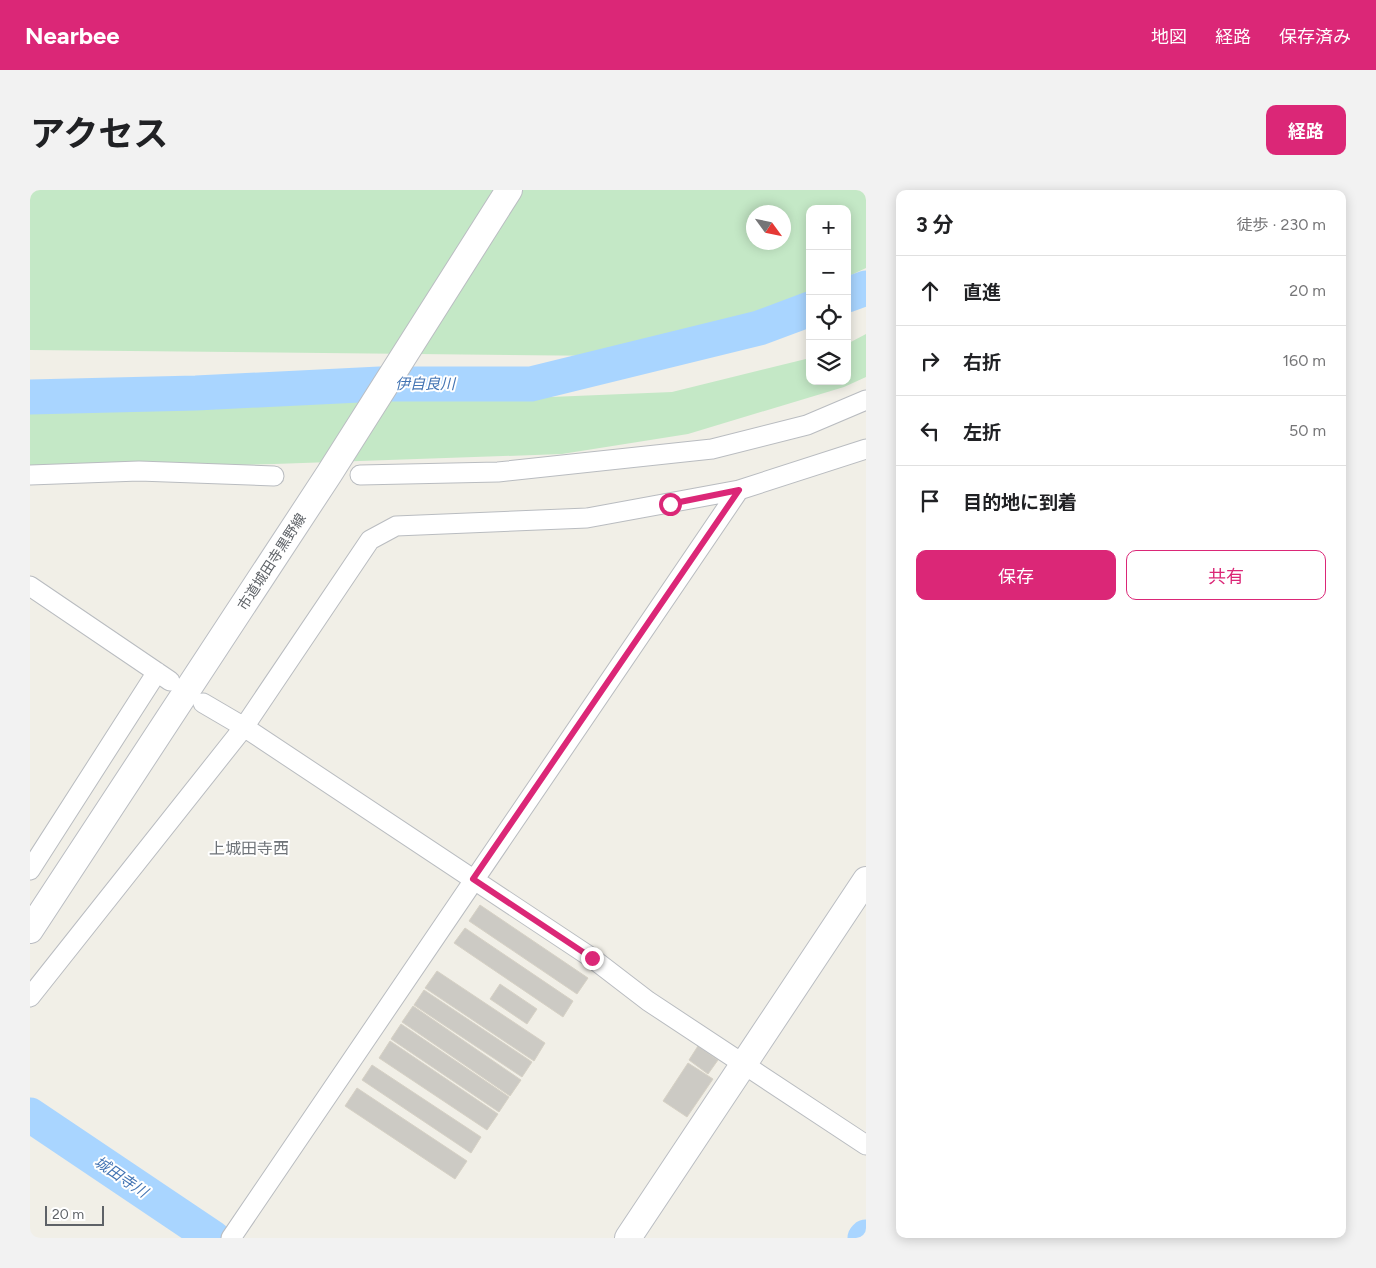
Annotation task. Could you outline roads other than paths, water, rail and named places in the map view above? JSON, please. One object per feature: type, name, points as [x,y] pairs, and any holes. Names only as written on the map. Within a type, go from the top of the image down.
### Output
[{"type":"street","name":"市道城田寺黒野線","points":[[30,930],[329,474],[509,190]]},
{"type":"street","points":[[360,474],[498,472],[712,449],[807,425],[866,400]]},
{"type":"street","points":[[30,997],[244,727],[370,540],[396,526],[587,518],[739,490],[865,451]]},
{"type":"street","points":[[30,475],[139,471],[274,476]]},
{"type":"street","points":[[231,1238],[739,490]]},
{"type":"street","points":[[30,586],[163,676],[30,870]]},
{"type":"street","points":[[203,703],[244,727],[592,958],[648,1001],[866,1145]]},
{"type":"street","points":[[628,1238],[866,880]]},
{"type":"waterway","name":"伊自良川","points":[[851,294],[866,288]]},
{"type":"waterway","name":"伊自良川","points":[[30,397],[196,393],[380,384],[531,384],[759,328],[806,310]]},
{"type":"waterway","name":"城田寺川","points":[[30,1115],[213,1238]]},
{"type":"district","name":"上城田寺西","points":[[249,848]]}]
